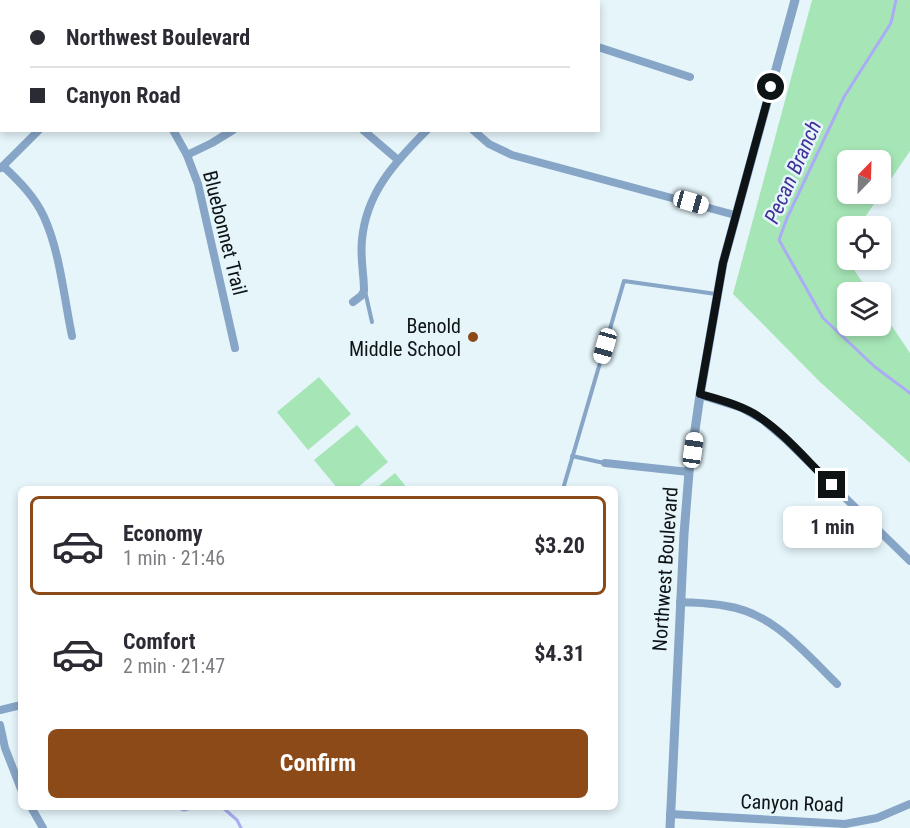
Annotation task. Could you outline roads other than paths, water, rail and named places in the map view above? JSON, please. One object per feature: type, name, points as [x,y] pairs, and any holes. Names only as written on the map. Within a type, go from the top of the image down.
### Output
[{"type":"street","name":"Northwest Boulevard","points":[[669,828],[689,472],[700,394],[716,294],[735,215],[795,0]]},
{"type":"street","points":[[600,48],[690,77]]},
{"type":"street","points":[[37,132],[2,168],[33,198],[44,216],[52,241],[72,336]]},
{"type":"street","name":"Bluebonnet Trail","points":[[174,132],[187,155],[198,184],[234,348]]},
{"type":"street","points":[[187,155],[230,132]]},
{"type":"street","points":[[365,132],[398,160]]},
{"type":"street","points":[[353,302],[362,296],[364,288],[361,247],[367,213],[376,190],[398,160],[425,132]]},
{"type":"street","points":[[475,132],[489,144],[512,155],[735,215]]},
{"type":"street","points":[[700,394],[742,408],[763,420],[910,561]]},
{"type":"street","points":[[604,463],[689,472]]},
{"type":"street","points":[[680,602],[726,606],[759,617],[782,631],[837,684]]},
{"type":"street","points":[[0,710],[18,706]]},
{"type":"street","points":[[0,725],[5,748],[18,781]]},
{"type":"street","name":"Canyon Road","points":[[670,814],[845,824],[877,818],[910,804]]},
{"type":"street","points":[[33,810],[43,828]]},
{"type":"lane","points":[[564,486],[624,280],[716,294]]},
{"type":"lane","points":[[364,288],[372,322]]},
{"type":"lane","points":[[572,456],[604,463]]},
{"type":"waterway","name":"Pecan Branch","points":[[896,0],[891,23],[844,97],[787,218],[779,240],[823,318],[875,367],[910,393]]},
{"type":"waterway","points":[[225,810],[237,820],[241,828]]},
{"type":"place","name":"Benold Middle School","points":[[473,337]]}]
